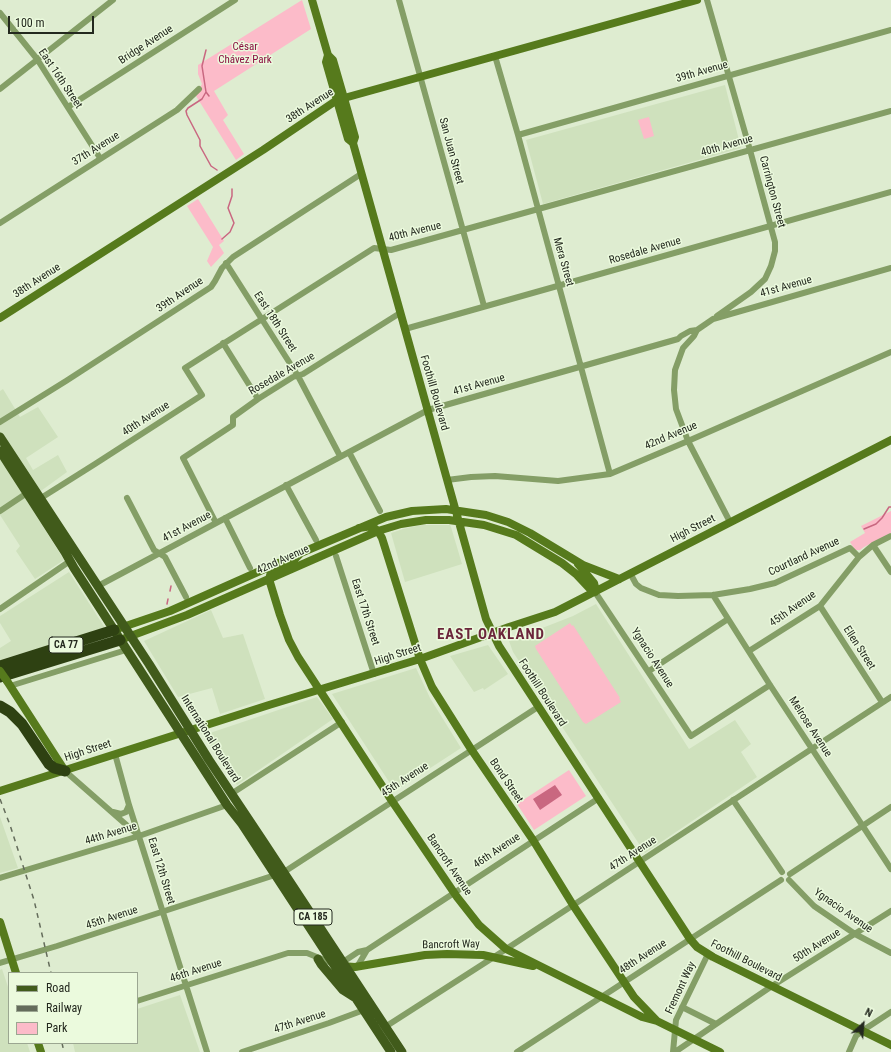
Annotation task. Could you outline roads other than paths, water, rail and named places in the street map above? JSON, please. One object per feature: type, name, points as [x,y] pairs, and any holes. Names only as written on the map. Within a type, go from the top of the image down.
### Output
[{"type":"highway","name":"CA 77","points":[[0,666],[119,628]]},
{"type":"highway","name":"CA 77","points":[[6,681],[125,638]]},
{"type":"highway","points":[[0,706],[10,712],[22,724],[49,764],[54,768],[65,771]]},
{"type":"main road","name":"Foothill Boulevard","points":[[312,0],[328,55],[326,62],[341,99],[348,139],[352,143],[383,249],[486,619],[492,634],[538,707],[690,939],[697,947],[708,954],[891,1045]]},
{"type":"main road","name":"38th Avenue","points":[[0,318],[341,99],[697,0]]},
{"type":"main road","name":"International Boulevard","points":[[0,437],[98,586],[125,638],[191,730],[280,873],[341,965],[402,1052]]},
{"type":"main road","name":"High Street","points":[[0,791],[181,733],[420,660],[555,612],[891,440]]},
{"type":"main road","name":"International Boulevard","points":[[0,451],[70,561],[119,628]]},
{"type":"main road","name":"42nd Avenue","points":[[119,628],[170,611],[386,517],[412,511],[436,509],[456,510]]},
{"type":"main road","points":[[456,510],[486,515],[508,522],[530,532],[587,567],[619,579]]},
{"type":"main road","name":"42nd Avenue","points":[[125,638],[181,618],[378,531],[401,524],[426,520],[459,521]]},
{"type":"main road","points":[[459,521],[494,527],[521,538],[569,568],[591,590],[595,592]]},
{"type":"main road","points":[[359,528],[372,526],[378,531]]},
{"type":"main road","name":"Bond Street","points":[[378,531],[382,538],[420,660],[432,687],[634,997],[657,1021]]},
{"type":"main road","points":[[269,579],[272,572],[291,563],[300,554]]},
{"type":"main road","points":[[566,555],[582,568],[595,588],[595,592]]},
{"type":"main road","name":"Bancroft Avenue","points":[[269,579],[289,640],[392,801],[454,893],[479,925],[506,949],[642,1017],[657,1021],[720,1052]]},
{"type":"main road","name":"International Boulevard","points":[[125,638],[126,650],[227,805],[280,873]]},
{"type":"main road","name":"East 12th Street","points":[[0,671],[65,771]]},
{"type":"main road","points":[[0,922],[16,972]]},
{"type":"main road","name":"Bancroft Way","points":[[357,967],[425,956],[466,954],[483,955],[546,968]]},
{"type":"main road","points":[[318,959],[343,990],[356,998]]},
{"type":"main road","name":"International Boulevard","points":[[341,965],[356,998],[391,1052]]},
{"type":"main road","name":"46th Avenue","points":[[341,965],[357,967]]},
{"type":"street","points":[[0,89],[113,0]]},
{"type":"street","name":"Bridge Avenue","points":[[68,107],[235,0]]},
{"type":"street","name":"San Juan Street","points":[[399,0],[484,306]]},
{"type":"street","name":"Carrington Street","points":[[707,0],[775,242],[775,251],[771,266],[765,279],[746,295],[712,319]]},
{"type":"street","name":"East 16th Street","points":[[0,13],[37,60],[100,158]]},
{"type":"street","name":"39th Avenue","points":[[518,135],[891,30]]},
{"type":"street","name":"Mera Street","points":[[495,56],[518,135],[610,474]]},
{"type":"street","name":"37th Avenue","points":[[0,223],[177,110],[199,89]]},
{"type":"street","name":"40th Avenue","points":[[41,498],[202,395],[184,368],[374,248],[391,250],[891,112]]},
{"type":"street","name":"39th Avenue","points":[[0,422],[211,287],[226,263],[233,257],[361,174]]},
{"type":"street","name":"Rosedale Avenue","points":[[405,329],[891,192]]},
{"type":"street","name":"East 18th Street","points":[[226,263],[298,376],[340,456]]},
{"type":"street","name":"41st Avenue","points":[[98,586],[428,410],[678,340],[681,336],[690,331],[697,330],[712,319],[891,268]]},
{"type":"street","points":[[746,295],[750,308]]},
{"type":"street","name":"Rosedale Avenue","points":[[216,523],[183,458],[233,425],[233,416],[258,399],[294,377],[303,374],[400,313]]},
{"type":"street","points":[[697,330],[694,336],[683,348],[675,370],[674,390],[676,409],[688,441],[730,522]]},
{"type":"street","points":[[678,340],[683,348]]},
{"type":"street","points":[[223,344],[258,399]]},
{"type":"street","name":"42nd Avenue","points":[[447,480],[495,476],[558,481],[610,474],[891,352]]},
{"type":"street","points":[[349,452],[380,511]]},
{"type":"street","points":[[286,486],[316,540]]},
{"type":"street","points":[[0,511],[27,493]]},
{"type":"street","points":[[127,498],[154,550],[165,557],[186,597]]},
{"type":"street","points":[[226,518],[250,568]]},
{"type":"street","points":[[859,557],[873,545],[891,536]]},
{"type":"street","points":[[873,545],[891,572]]},
{"type":"street","name":"Courtland Avenue","points":[[630,574],[636,584],[641,588],[659,595],[713,595],[775,584],[850,548],[859,557]]},
{"type":"street","name":"East 17th Street","points":[[336,556],[374,674]]},
{"type":"street","name":"45th Avenue","points":[[749,651],[820,606],[859,557]]},
{"type":"street","points":[[0,609],[70,561]]},
{"type":"street","name":"Ygnacio Avenue","points":[[595,592],[691,736],[770,685]]},
{"type":"street","name":"Melrose Avenue","points":[[713,595],[770,685],[891,869]]},
{"type":"street","name":"Ellen Street","points":[[820,606],[882,702]]},
{"type":"street","points":[[649,671],[728,619]]},
{"type":"street","points":[[6,681],[126,650]]},
{"type":"street","name":"47th Avenue","points":[[385,1027],[891,697]]},
{"type":"street","name":"45th Avenue","points":[[0,963],[280,873],[538,707]]},
{"type":"street","points":[[231,794],[342,722]]},
{"type":"street","points":[[115,754],[139,836]]},
{"type":"street","name":"East 12th Street","points":[[65,771],[139,836],[207,1052]]},
{"type":"street","name":"46th Avenue","points":[[138,1001],[288,953],[307,953],[318,959],[341,965],[358,952],[367,950],[599,798]]},
{"type":"street","points":[[733,800],[782,872]]},
{"type":"street","points":[[111,812],[121,814],[126,812],[129,805]]},
{"type":"street","name":"44th Avenue","points":[[0,878],[139,836],[227,805]]},
{"type":"street","points":[[782,872],[780,875],[781,880],[786,882],[789,877],[891,807]]},
{"type":"street","points":[[782,872],[784,870],[788,872],[789,877]]},
{"type":"street","name":"Ygnacio Avenue","points":[[789,877],[814,906],[855,934],[891,953]]},
{"type":"street","name":"48th Avenue","points":[[517,1052],[781,880]]},
{"type":"street","name":"50th Avenue","points":[[674,1052],[694,1040],[772,986],[891,911]]},
{"type":"street","name":"46th Avenue","points":[[357,967],[367,950]]},
{"type":"street","name":"Fremont Way","points":[[675,1030],[676,1020],[708,954]]},
{"type":"street","points":[[682,1007],[716,1024]]},
{"type":"street","name":"47th Avenue","points":[[242,1052],[364,1010]]},
{"type":"street","points":[[849,1052],[856,1036],[891,1012]]},
{"type":"street","name":"50th Avenue","points":[[674,1052],[675,1030]]},
{"type":"waterway","points":[[206,50],[202,66],[206,92],[202,99],[186,111],[200,140],[200,146],[211,166],[217,170]]},
{"type":"waterway","points":[[206,92],[209,96]]},
{"type":"waterway","points":[[222,239],[230,232],[234,223],[228,208],[232,196],[232,189]]},
{"type":"waterway","points":[[864,529],[876,524],[889,507],[891,507]]},
{"type":"waterway","points":[[170,591],[171,586]]},
{"type":"waterway","points":[[167,604],[168,599]]},
{"type":"railway","points":[[0,799],[34,900],[51,972]]},
{"type":"railway","points":[[62,1044],[64,1052]]},
{"type":"district","name":"EAST OAKLAND","points":[[491,635]]},
{"type":"park label","name":"César Chávez Park","points":[[245,53]]}]
